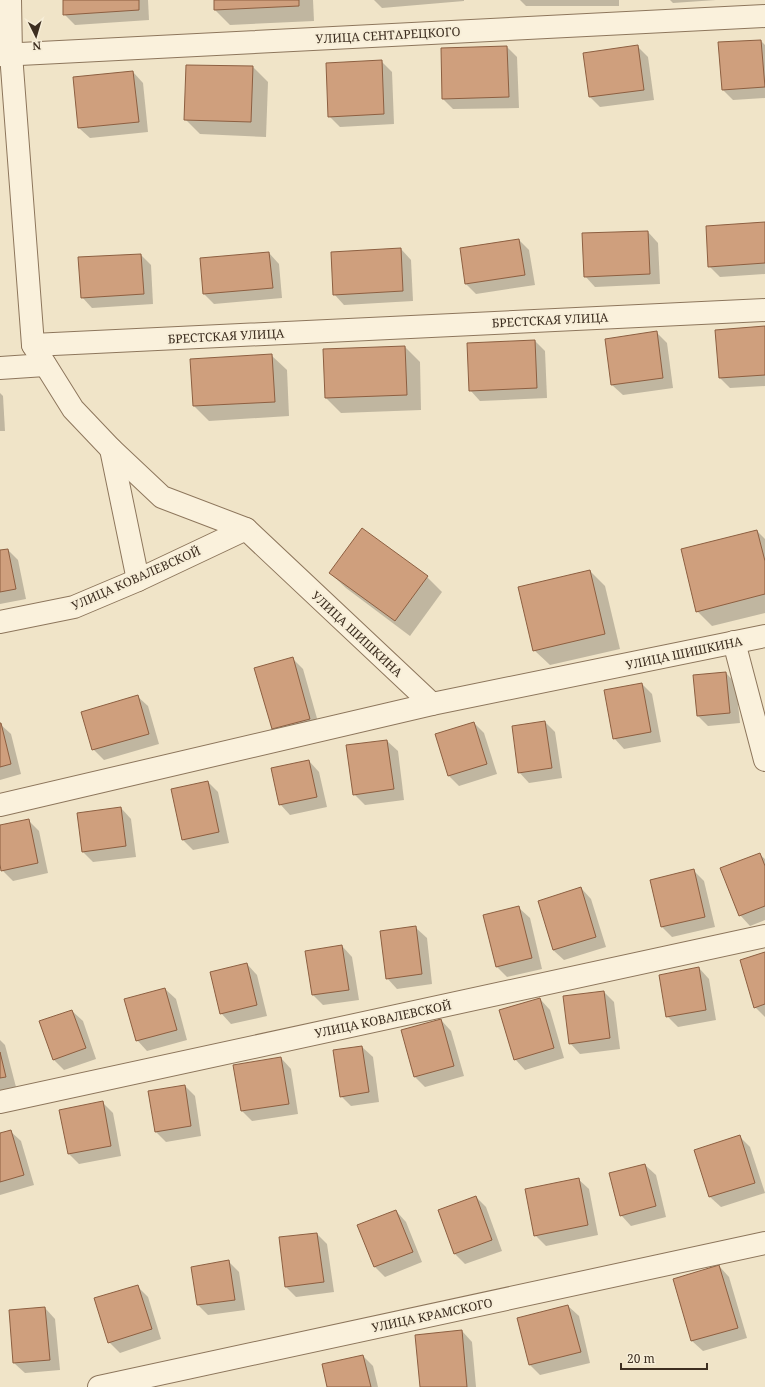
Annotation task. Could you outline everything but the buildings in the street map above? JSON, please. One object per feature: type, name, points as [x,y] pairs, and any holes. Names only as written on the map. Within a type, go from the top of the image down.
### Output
[{"type":"street","points":[[10,0],[6,54],[33,345]]},
{"type":"street","name":"УЛИЦА СЕНТАРЕЦКОГО","points":[[6,54],[765,16]]},
{"type":"street","name":"БРЕСТСКАЯ УЛИЦА","points":[[33,345],[765,310]]},
{"type":"street","name":"УЛИЦА ШИШКИНА","points":[[33,345],[72,409],[111,449],[162,497],[246,529],[432,704],[765,636]]},
{"type":"street","points":[[0,368],[45,365]]},
{"type":"street","points":[[111,449],[138,580]]},
{"type":"street","name":"УЛИЦА КОВАЛЕВСКОЙ","points":[[0,622],[74,607],[138,580],[246,529]]},
{"type":"street","points":[[734,642],[765,760]]},
{"type":"street","points":[[0,805],[432,704]]},
{"type":"street","name":"УЛИЦА КОВАЛЕВСКОЙ","points":[[0,1102],[765,936]]},
{"type":"street","name":"УЛИЦА КРАМСКОГО","points":[[99,1387],[765,1243]]}]
